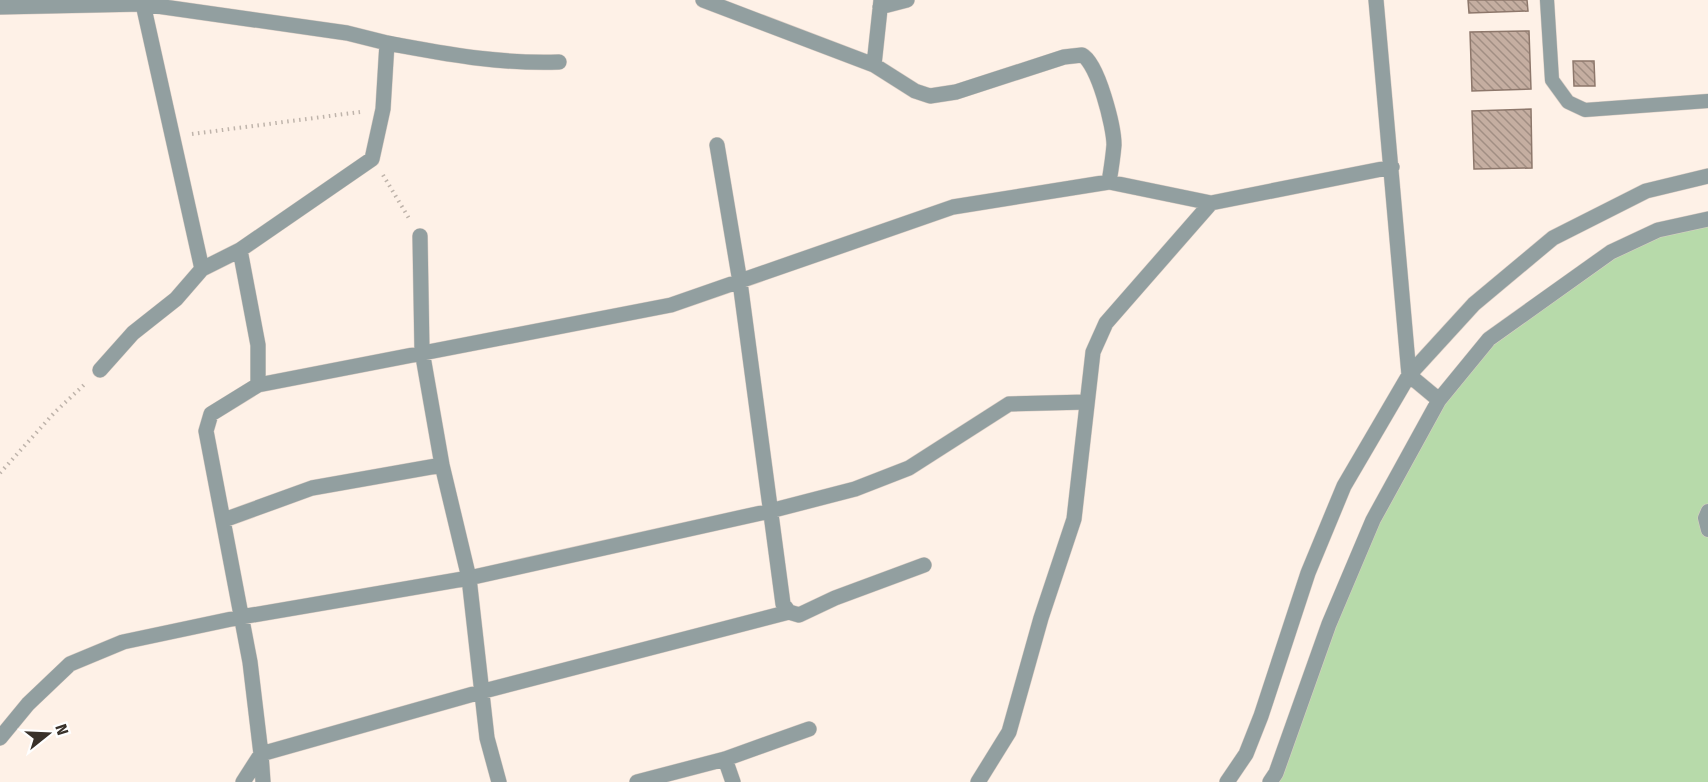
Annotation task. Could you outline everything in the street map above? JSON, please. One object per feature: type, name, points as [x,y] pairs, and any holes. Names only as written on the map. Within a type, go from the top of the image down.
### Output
[{"type":"street","points":[[703,0],[720,3],[874,65],[915,92],[930,96],[956,92],[1064,57],[1088,58],[1105,100],[1114,143],[1109,182]]},
{"type":"street","points":[[874,65],[880,3],[907,0]]},
{"type":"street","points":[[1376,0],[1409,375],[1439,400]]},
{"type":"street","points":[[0,7],[56,3],[143,4],[347,33],[472,59],[511,63],[559,62]]},
{"type":"street","points":[[143,4],[202,269]]},
{"type":"street","points":[[100,370],[133,333],[176,299],[202,269],[240,250],[372,159],[383,109],[387,43]]},
{"type":"street","points":[[717,145],[740,282],[783,604],[789,612]]},
{"type":"street","points":[[263,782],[250,662],[225,520],[206,431],[211,414],[258,385],[422,351],[671,305],[953,207],[1109,182],[1211,203],[1392,167]]},
{"type":"street","points":[[1227,782],[1246,753],[1261,716],[1308,573],[1344,486],[1409,375],[1474,304],[1553,238],[1646,191],[1708,176]]},
{"type":"street","points":[[978,782],[1009,732],[1041,618],[1074,519],[1093,352],[1106,323],[1211,203]]},
{"type":"street","points":[[1270,782],[1276,773],[1329,624],[1372,520],[1439,400],[1489,339],[1611,252],[1658,230],[1708,219]]},
{"type":"street","points":[[420,236],[422,351],[442,465],[469,578],[488,738],[499,782]]},
{"type":"street","points":[[240,250],[258,345],[258,385]]},
{"type":"street","points":[[0,738],[28,704],[70,664],[123,642],[241,617],[469,578],[770,511],[855,489],[909,468],[1009,404],[1087,402]]},
{"type":"street","points":[[225,520],[312,488],[442,465]]},
{"type":"street","points":[[243,782],[261,754],[484,691],[789,612],[799,615],[835,598],[924,565]]},
{"type":"street","points":[[637,782],[725,759],[809,729]]},
{"type":"street","points":[[725,759],[734,782]]},
{"type":"lane","points":[[1547,0],[1552,80],[1568,102],[1585,110],[1708,101]]},
{"type":"lane","points":[[1708,511],[1705,518],[1708,530]]},
{"type":"path","points":[[171,136],[383,109]]},
{"type":"path","points":[[372,159],[420,236]]},
{"type":"path","points":[[0,473],[55,412],[100,370]]},
{"type":"green space","points":[[1708,225],[1708,782],[1266,782],[1387,492],[1465,370],[1581,264],[1688,226]]},
{"type":"building","points":[[1468,0],[1527,0],[1528,11],[1469,13]]},
{"type":"building","points":[[1529,31],[1531,89],[1472,91],[1470,32]]},
{"type":"building","points":[[1573,61],[1594,61],[1595,86],[1574,86]]},
{"type":"building","points":[[1531,109],[1532,168],[1474,169],[1472,111]]}]
